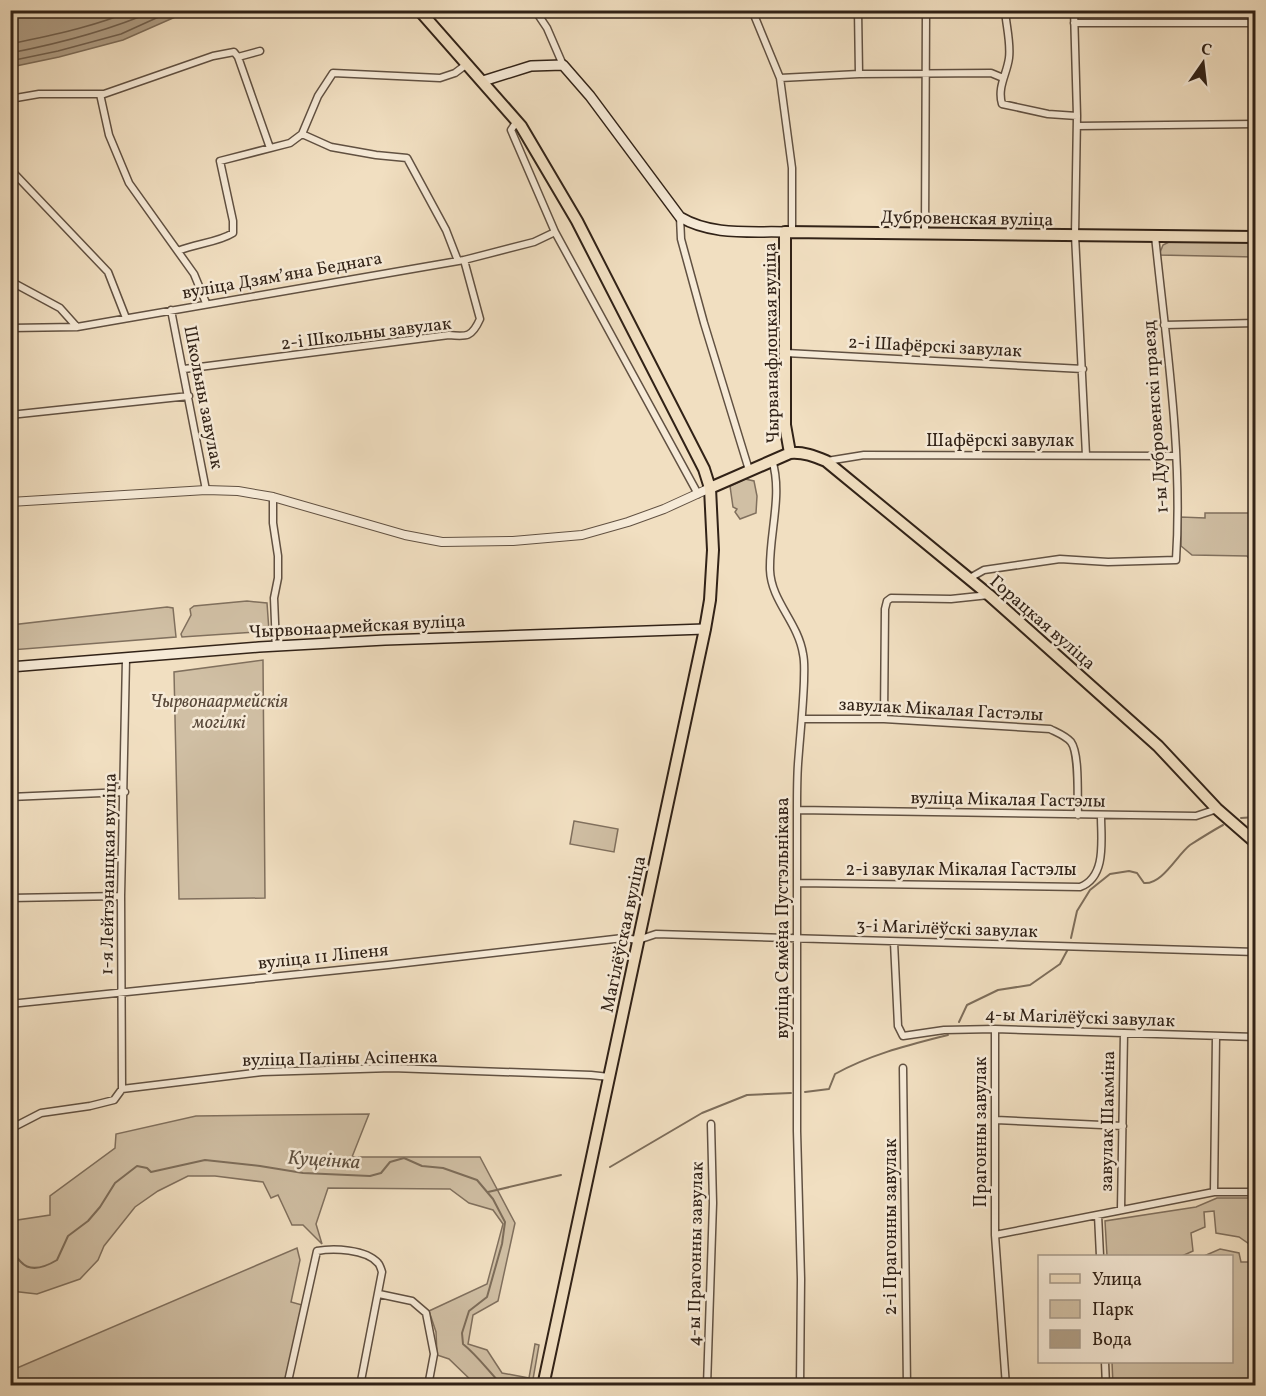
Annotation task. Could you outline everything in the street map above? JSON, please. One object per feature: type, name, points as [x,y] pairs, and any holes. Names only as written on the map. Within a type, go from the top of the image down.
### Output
[{"type":"main road","name":"Магілёўская вуліца","points":[[419,10],[518,121],[553,177],[695,450],[710,488],[713,550],[710,600],[705,629],[543,1385]]},
{"type":"main road","points":[[483,81],[531,66],[563,66],[590,96],[680,217]]},
{"type":"main road","name":"Дубровенская вуліца","points":[[680,217],[693,225],[709,229],[788,232],[1256,237]]},
{"type":"main road","name":"Чырванафлоцкая вуліца","points":[[788,232],[785,425],[790,453]]},
{"type":"main road","name":"Горацкая вуліца","points":[[790,453],[800,452],[826,461],[989,595],[1158,746],[1217,809],[1256,843]]},
{"type":"main road","points":[[710,488],[790,453]]},
{"type":"main road","name":"Чырвонаармейская вуліца","points":[[10,667],[276,646],[705,629]]},
{"type":"street","points":[[535,10],[547,28],[563,66]]},
{"type":"street","name":"Чырванафлоцкая вуліца","points":[[752,10],[780,78],[792,168],[788,232]]},
{"type":"street","points":[[858,10],[859,74]]},
{"type":"street","points":[[925,234],[926,10]]},
{"type":"street","points":[[1005,10],[1009,58],[1003,78],[1000,98],[1002,104],[1048,114],[1077,116]]},
{"type":"street","points":[[1074,10],[1077,116],[1075,235],[1086,455]]},
{"type":"street","points":[[1074,23],[1256,23]]},
{"type":"street","points":[[238,57],[260,51]]},
{"type":"street","points":[[10,99],[39,94],[100,94],[213,56],[234,52],[238,57],[270,148]]},
{"type":"street","points":[[178,251],[194,244],[224,238],[233,233],[233,221],[220,161],[290,143],[302,134],[318,96],[333,73],[440,78],[467,64]]},
{"type":"street","points":[[780,78],[859,74],[991,73],[1003,78]]},
{"type":"street","points":[[100,94],[109,135],[129,183],[194,274],[206,303]]},
{"type":"street","points":[[518,121],[511,130],[555,232],[698,494]]},
{"type":"street","points":[[1077,126],[1256,124]]},
{"type":"street","points":[[302,134],[331,147],[376,156],[407,158],[461,260]]},
{"type":"street","points":[[10,169],[108,272],[126,318]]},
{"type":"street","points":[[680,217],[681,239],[749,470]]},
{"type":"street","name":"вуліца Дзямʼяна Беднага","points":[[10,328],[77,327],[461,260],[534,242],[555,232]]},
{"type":"street","name":"1-ы Дубровенскі праезд","points":[[968,579],[984,570],[1060,560],[1108,562],[1176,560],[1178,524],[1171,378],[1155,236]]},
{"type":"street","name":"2-і Школьны завулак","points":[[184,369],[438,337],[465,337],[475,331],[480,320],[461,260]]},
{"type":"street","points":[[10,281],[60,308],[77,327]]},
{"type":"street","name":"Школьны завулак","points":[[171,310],[206,490]]},
{"type":"street","points":[[1164,325],[1256,323]]},
{"type":"street","name":"2-і Шафёрскі завулак","points":[[786,353],[1083,369]]},
{"type":"street","points":[[10,415],[189,396]]},
{"type":"street","name":"Шафёрскі завулак","points":[[826,461],[864,455],[1175,456]]},
{"type":"street","name":"вуліца Сямёна Пустэльнікава","points":[[772,460],[777,475],[771,536],[772,589],[794,624],[804,658],[803,719],[798,764],[796,938],[797,1131],[801,1279],[800,1386]]},
{"type":"street","points":[[10,502],[238,490],[273,497],[405,535],[442,542],[513,541],[582,535],[628,522],[710,488]]},
{"type":"street","points":[[273,497],[273,523],[278,556],[278,578],[274,598],[276,646]]},
{"type":"street","points":[[884,719],[885,609],[888,601],[891,598],[951,599],[989,595]]},
{"type":"street","name":"1-я Лейтэнанцкая вуліца","points":[[122,1089],[121,896],[125,792],[126,658]]},
{"type":"street","name":"завулак Мікалая Гастэлы","points":[[803,719],[884,719],[1050,729],[1073,744],[1078,815]]},
{"type":"street","points":[[10,797],[125,792]]},
{"type":"street","name":"вуліца Мікалая Гастэлы","points":[[797,810],[1196,816],[1217,809]]},
{"type":"street","name":"2-і завулак Мікалая Гастэлы","points":[[798,884],[1080,887],[1089,884],[1098,868],[1101,856],[1101,816]]},
{"type":"street","points":[[10,898],[121,896]]},
{"type":"street","name":"3-і Магілёўскі завулак","points":[[638,940],[656,934],[1256,952]]},
{"type":"street","name":"вуліца 11 Ліпеня","points":[[10,1004],[623,938],[638,940]]},
{"type":"street","name":"4-ы Магілёўскі завулак","points":[[894,942],[898,1026],[903,1036],[944,1030],[995,1029],[1256,1037]]},
{"type":"street","name":"Прагонны завулак","points":[[995,1029],[995,1235],[1006,1386]]},
{"type":"street","name":"завулак Шакміна","points":[[1121,1209],[1124,1033]]},
{"type":"street","points":[[1214,1192],[1216,1036]]},
{"type":"street","name":"вуліца Паліны Асіпенка","points":[[10,1129],[41,1113],[114,1100],[122,1089],[262,1072],[392,1068],[609,1077]]},
{"type":"street","name":"2-і Прагонны завулак","points":[[903,1068],[907,1386]]},
{"type":"street","points":[[996,1120],[1123,1126]]},
{"type":"street","name":"4-ы Прагонны завулак","points":[[707,1386],[713,1203],[711,1124]]},
{"type":"street","points":[[995,1235],[1214,1192],[1256,1192]]},
{"type":"street","points":[[1098,1215],[1100,1255]]},
{"type":"street","points":[[287,1386],[317,1251],[364,1254],[378,1263],[382,1272],[360,1386]]},
{"type":"street","points":[[379,1294],[412,1301],[426,1313],[434,1354],[428,1386]]},
{"type":"street","points":[[1105,1363],[1106,1386]]},
{"type":"green space","points":[[1173,240],[1255,241],[1255,257],[1159,255],[1163,245]]},
{"type":"green space","points":[[745,479],[754,481],[757,496],[756,513],[740,519],[735,512],[737,509],[733,507],[730,486]]},
{"type":"green space","points":[[1205,513],[1255,513],[1255,566],[1247,556],[1192,555],[1181,546],[1181,517],[1205,518]]},
{"type":"green space","points":[[247,601],[267,603],[269,631],[182,637],[181,634],[191,615],[190,609],[194,606]]},
{"type":"green space","points":[[173,608],[176,637],[11,650],[11,625]]},
{"type":"green space","name":"Чырвонаармейскія могілкі","points":[[263,660],[265,898],[179,899],[174,672]]},
{"type":"green space","points":[[574,821],[618,829],[614,852],[570,844]]},
{"type":"green space","points":[[369,1114],[352,1157],[480,1157],[515,1223],[498,1301],[473,1315],[468,1344],[487,1350],[502,1373],[529,1378],[535,1344],[539,1345],[532,1385],[476,1385],[449,1359],[437,1355],[436,1332],[429,1311],[487,1284],[503,1224],[493,1210],[469,1203],[450,1189],[328,1188],[316,1224],[322,1244],[303,1225],[292,1225],[278,1195],[271,1198],[263,1182],[215,1176],[188,1176],[158,1191],[135,1207],[104,1246],[98,1260],[80,1279],[37,1294],[11,1291],[11,1221],[50,1215],[50,1196],[115,1148],[116,1134],[196,1116]]},
{"type":"green space","points":[[1217,1198],[1255,1198],[1255,1248],[1239,1237],[1216,1233],[1214,1211],[1204,1212],[1205,1227],[1191,1233],[1193,1251],[1184,1255],[1107,1255],[1105,1221],[1196,1207]]},
{"type":"green space","points":[[297,1248],[300,1260],[291,1302],[302,1305],[285,1385],[11,1385],[10,1371]]},
{"type":"green space","points":[[1220,1249],[1239,1253],[1241,1262],[1255,1262],[1255,1385],[1113,1385],[1112,1363],[1233,1363],[1233,1255],[1206,1255]]},
{"type":"water","points":[[11,10],[189,11],[123,40],[11,67]]},
{"type":"waterway","points":[[1241,818],[1256,817]]},
{"type":"waterway","points":[[1071,938],[1077,911],[1090,890],[1110,874],[1129,871],[1137,873],[1144,883],[1151,882],[1163,874],[1190,845],[1223,825]]},
{"type":"waterway","points":[[959,1022],[967,1005],[998,990],[1030,985],[1060,964],[1068,949]]},
{"type":"waterway","points":[[805,1092],[829,1089],[835,1074],[862,1061],[948,1035]]},
{"type":"waterway","points":[[610,1167],[702,1113],[747,1095],[791,1093]]},
{"type":"waterway","name":"Куцеінка","points":[[10,1253],[25,1265],[34,1268],[57,1260],[68,1236],[88,1221],[115,1183],[137,1166],[147,1168],[151,1172],[205,1160],[303,1173],[370,1176],[381,1173],[390,1162],[404,1158],[422,1166],[443,1168],[477,1180],[493,1199],[505,1222],[502,1244],[487,1297],[469,1311],[462,1333],[463,1344],[503,1386]]},
{"type":"waterway","points":[[488,1192],[561,1175]]}]
